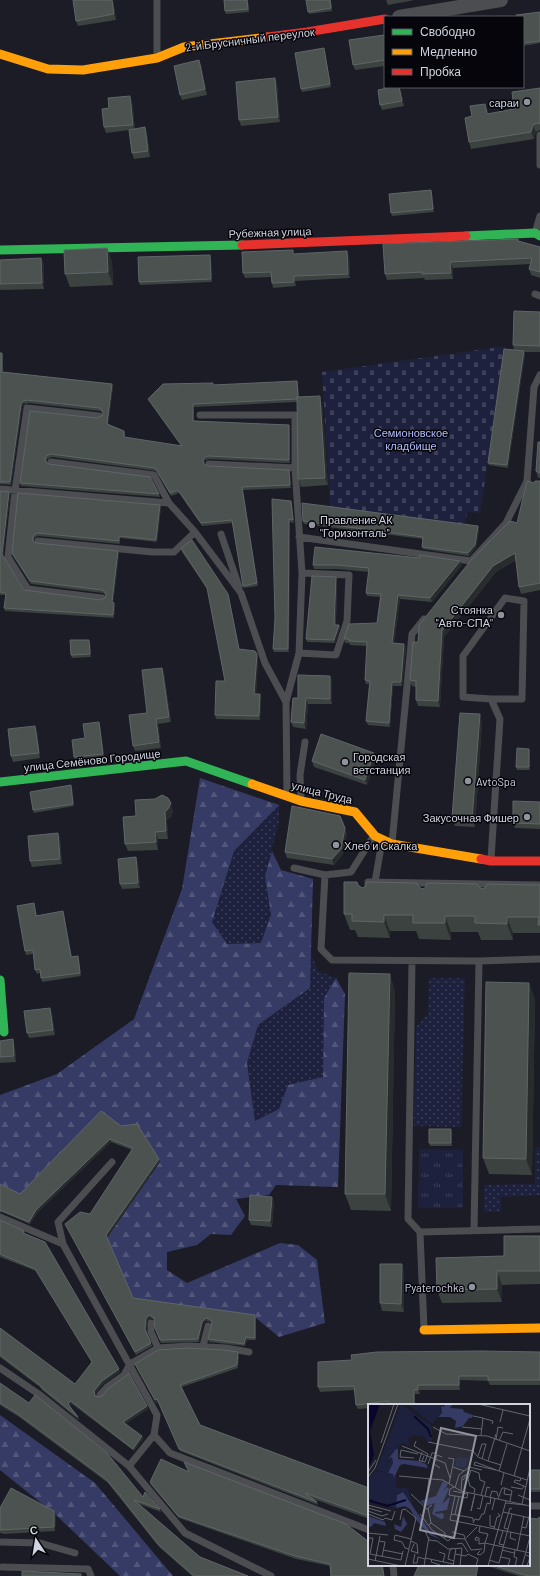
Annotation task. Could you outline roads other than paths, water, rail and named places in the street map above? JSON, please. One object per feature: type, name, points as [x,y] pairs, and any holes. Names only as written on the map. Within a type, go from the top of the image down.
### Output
[{"type":"street","points":[[405,16],[501,0]]},
{"type":"street","name":"2-й Брусничный переулок","points":[[0,54],[48,69],[83,70],[157,58],[184,47],[307,32],[384,19]]},
{"type":"street","name":"Рубежная улица","points":[[0,250],[217,246],[538,235]]},
{"type":"street","name":"улица Труда","points":[[186,761],[301,801],[355,812],[378,838],[392,844],[491,861],[540,861]]},
{"type":"street","name":"улица Семёново Городище","points":[[0,782],[186,761]]},
{"type":"street","points":[[0,980],[4,1032]]},
{"type":"street","points":[[424,1330],[540,1328]]},
{"type":"lane","points":[[156,0],[157,58]]},
{"type":"lane","points":[[540,135],[540,166]]},
{"type":"lane","points":[[538,235],[540,216]]},
{"type":"lane","points":[[466,567],[506,523],[530,481],[534,387],[540,375]]},
{"type":"lane","points":[[99,416],[26,408],[14,491],[8,557],[28,589],[102,598]]},
{"type":"lane","points":[[200,415],[295,415],[295,468],[302,573],[299,653],[286,702],[286,796]]},
{"type":"lane","points":[[51,462],[154,475],[169,503],[195,532],[242,593]]},
{"type":"lane","points":[[209,464],[295,468]]},
{"type":"lane","points":[[0,489],[169,503]]},
{"type":"lane","points":[[38,541],[152,552],[174,552],[195,532]]},
{"type":"lane","points":[[221,534],[265,663],[286,702]]},
{"type":"lane","points":[[299,537],[471,561]]},
{"type":"lane","points":[[299,653],[336,655],[347,621],[349,575],[302,573]]},
{"type":"lane","points":[[505,598],[524,601],[522,699],[491,699],[463,697],[464,656],[505,598]]},
{"type":"lane","points":[[392,844],[412,634],[427,616]]},
{"type":"lane","points":[[491,699],[500,719],[491,861]]},
{"type":"lane","points":[[301,801],[300,775],[305,742]]},
{"type":"lane","points":[[294,868],[325,874],[351,872],[378,838]]},
{"type":"lane","points":[[375,882],[378,838]]},
{"type":"lane","points":[[325,874],[321,949],[332,960],[479,961],[540,959]]},
{"type":"lane","points":[[368,899],[368,882],[428,886],[488,887],[540,885]]},
{"type":"lane","points":[[412,961],[408,1219],[420,1232],[424,1330]]},
{"type":"lane","points":[[474,1230],[479,961]]},
{"type":"lane","points":[[112,1162],[58,1222],[63,1244],[157,1415],[154,1435],[129,1466]]},
{"type":"lane","points":[[0,1217],[63,1244]]},
{"type":"lane","points":[[420,1232],[540,1229]]},
{"type":"lane","points":[[151,1323],[151,1332],[158,1348]]},
{"type":"lane","points":[[203,1346],[208,1326]]},
{"type":"lane","points":[[100,1395],[107,1387],[124,1375],[130,1364],[158,1348],[203,1346],[249,1352]]},
{"type":"lane","points":[[0,1368],[40,1395],[129,1466],[185,1533],[271,1576]]},
{"type":"lane","points":[[154,1435],[170,1453],[368,1530]]},
{"type":"lane","points":[[0,1542],[40,1543],[75,1553]]},
{"type":"lane","points":[[393,1566],[394,1576]]},
{"type":"lane","points":[[2,1567],[88,1569],[91,1576]]},
{"type":"place","name":"сараи","points":[[527,102]]},
{"type":"place","name":"Правление АК \"Горизонталь\"","points":[[312,525]]},
{"type":"place","name":"Стоянка \"Авто-СПА\"","points":[[501,615]]},
{"type":"place","name":"Городская ветстанция","points":[[345,762]]},
{"type":"place","name":"AvtoSpa","points":[[468,781]]},
{"type":"place","name":"Закусочная Фишер","points":[[527,817]]},
{"type":"place","name":"Хлеб и Скалка","points":[[336,845]]},
{"type":"place","name":"Pyaterochka","points":[[472,1287]]},
{"type":"park label","name":"Семионовское кладбище","points":[[411,438]]}]
